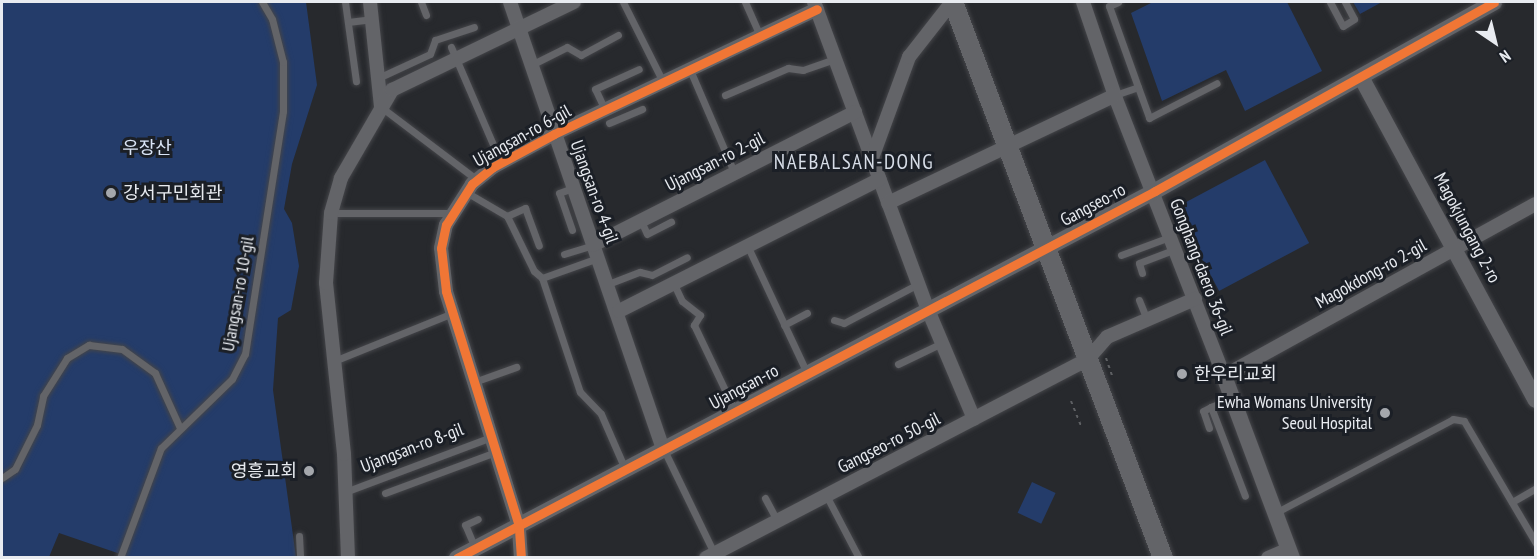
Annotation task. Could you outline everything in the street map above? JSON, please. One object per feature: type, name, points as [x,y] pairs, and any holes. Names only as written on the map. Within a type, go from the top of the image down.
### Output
[{"type":"main road","name":"Gangseo-ro","points":[[952,2],[1047,249],[1097,357],[1163,558]]},
{"type":"street","points":[[369,2],[381,107]]},
{"type":"street","name":"Ujangsan-ro 4-gil","points":[[510,2],[595,251],[619,311],[663,448]]},
{"type":"street","name":"Ujangsan-ro 8-gil","points":[[348,558],[345,492],[326,283],[331,213],[341,178],[392,90],[453,54],[520,29],[574,2]]},
{"type":"street","name":"Gangseo-ro","points":[[872,158],[909,57],[952,2]]},
{"type":"street","name":"Gonghang-daero 36-gil","points":[[1083,2],[1115,95],[1155,191],[1291,553]]},
{"type":"street","name":"Gangseo-ro","points":[[1047,249],[1494,2]]},
{"type":"street","points":[[816,5],[918,285],[974,419]]},
{"type":"street","name":"Ujangsan-ro 6-gil","points":[[519,526],[446,291],[441,248],[453,213],[466,192],[477,180],[501,163],[554,134],[614,114],[663,82],[760,36],[816,5]]},
{"type":"street","name":"Magokjungang 2-ro","points":[[1361,77],[1456,247],[1536,400]]},
{"type":"street","points":[[888,203],[1115,95]]},
{"type":"street","name":"Ujangsan-ro 2-gil","points":[[595,251],[641,221],[855,112]]},
{"type":"street","points":[[619,311],[880,179]]},
{"type":"street","name":"Magokdong-ro 2-gil","points":[[1224,376],[1536,204]]},
{"type":"street","name":"Ujangsan-ro","points":[[457,558],[663,448],[1047,249]]},
{"type":"street","points":[[1097,357],[1107,337],[1195,299]]},
{"type":"street","name":"Gangseo-ro 50-gil","points":[[710,555],[1097,357]]},
{"type":"street","points":[[519,526],[521,558]]},
{"type":"street","points":[[1268,558],[1291,553]]},
{"type":"lane","name":"Ujangsan-ro 10-gil","points":[[120,558],[161,448],[232,380],[245,354],[255,303],[283,111],[283,62],[272,19],[262,2]]},
{"type":"lane","points":[[345,2],[356,81]]},
{"type":"lane","points":[[421,2],[426,15]]},
{"type":"lane","points":[[623,2],[663,82]]},
{"type":"lane","points":[[745,2],[760,36]]},
{"type":"lane","points":[[1118,2],[1108,4],[1149,118],[1217,83]]},
{"type":"lane","points":[[1330,2],[1343,26],[1354,19],[1345,2]]},
{"type":"lane","points":[[348,22],[371,19]]},
{"type":"lane","points":[[378,78],[430,54],[434,37],[474,27]]},
{"type":"lane","points":[[531,65],[567,48],[581,55],[618,35]]},
{"type":"lane","points":[[453,54],[501,163]]},
{"type":"lane","points":[[725,94],[789,68],[803,70],[835,59]]},
{"type":"lane","points":[[639,69],[595,89],[614,114],[642,109]]},
{"type":"lane","points":[[690,70],[734,172]]},
{"type":"lane","points":[[1115,95],[1138,87]]},
{"type":"lane","points":[[381,107],[477,180]]},
{"type":"lane","points":[[572,230],[559,193],[573,188]]},
{"type":"lane","name":"Ujangsan-ro 6-gil","points":[[466,192],[507,216]]},
{"type":"lane","points":[[539,246],[525,208],[507,216],[534,271],[542,278],[580,392],[601,414],[625,469]]},
{"type":"lane","points":[[331,213],[453,213]]},
{"type":"lane","points":[[641,221],[647,234],[671,222]]},
{"type":"lane","points":[[1121,255],[1174,243]]},
{"type":"lane","points":[[1142,273],[1139,263],[1174,243]]},
{"type":"lane","name":"Ujangsan-ro","points":[[747,245],[807,373]]},
{"type":"lane","points":[[564,254],[595,251]]},
{"type":"lane","name":"Ujangsan-ro 4-gil","points":[[542,278],[595,251]]},
{"type":"lane","points":[[608,284],[640,272],[652,275],[687,257]]},
{"type":"lane","name":"Ujangsan-ro","points":[[673,282],[682,301],[699,315],[694,326],[735,411]]},
{"type":"lane","points":[[834,320],[844,323],[918,285]]},
{"type":"lane","points":[[1139,300],[1147,320]]},
{"type":"lane","points":[[334,361],[453,313]]},
{"type":"lane","points":[[784,325],[807,313]]},
{"type":"lane","points":[[898,364],[942,343]]},
{"type":"lane","points":[[2,478],[15,469],[38,425],[43,396],[67,358],[89,345],[122,349],[155,373],[180,428]]},
{"type":"lane","points":[[474,382],[516,367]]},
{"type":"lane","points":[[1209,428],[1203,411],[1233,398]]},
{"type":"lane","points":[[1211,407],[1245,496]]},
{"type":"lane","points":[[1275,513],[1453,419],[1464,421],[1536,543]]},
{"type":"lane","name":"Ujangsan-ro 8-gil","points":[[345,492],[491,437]]},
{"type":"lane","points":[[663,448],[710,555]]},
{"type":"lane","points":[[385,493],[496,452]]},
{"type":"lane","points":[[1512,502],[1536,488]]},
{"type":"lane","points":[[826,495],[859,558]]},
{"type":"lane","points":[[765,498],[777,520]]},
{"type":"lane","points":[[475,548],[465,525],[478,519]]},
{"type":"lane","points":[[299,536],[300,558]]},
{"type":"path","points":[[1097,357],[1116,384]]},
{"type":"path","points":[[1071,401],[1081,426]]},
{"type":"green space","name":"우장산","points":[[2,2],[306,2],[317,85],[292,164],[284,209],[292,223],[299,266],[291,310],[278,318],[273,390],[296,557],[129,557],[59,533],[49,557],[2,557]]},
{"type":"green space","points":[[1153,2],[1287,2],[1322,71],[1245,111],[1226,70],[1162,101],[1131,13]]},
{"type":"green space","points":[[1353,2],[1382,2],[1360,14]]},
{"type":"green space","points":[[1265,160],[1309,243],[1219,291],[1175,208]]},
{"type":"green space","points":[[1032,482],[1056,493],[1041,524],[1018,513]]},
{"type":"cycle path","points":[[457,558],[1155,191],[1494,2]]},
{"type":"cycle path","points":[[521,558],[519,526],[446,291],[441,248],[446,225],[472,184],[493,167],[554,134],[817,9]]},
{"type":"place","name":"강서구민회관","points":[[111,193]]},
{"type":"place","name":"한우리교회","points":[[1182,374]]},
{"type":"place","name":"Ewha Womans University Seoul Hospital","points":[[1385,413]]},
{"type":"place","name":"영흥교회","points":[[309,471]]},
{"type":"district","name":"NAEBALSAN-DONG","points":[[854,162]]}]
